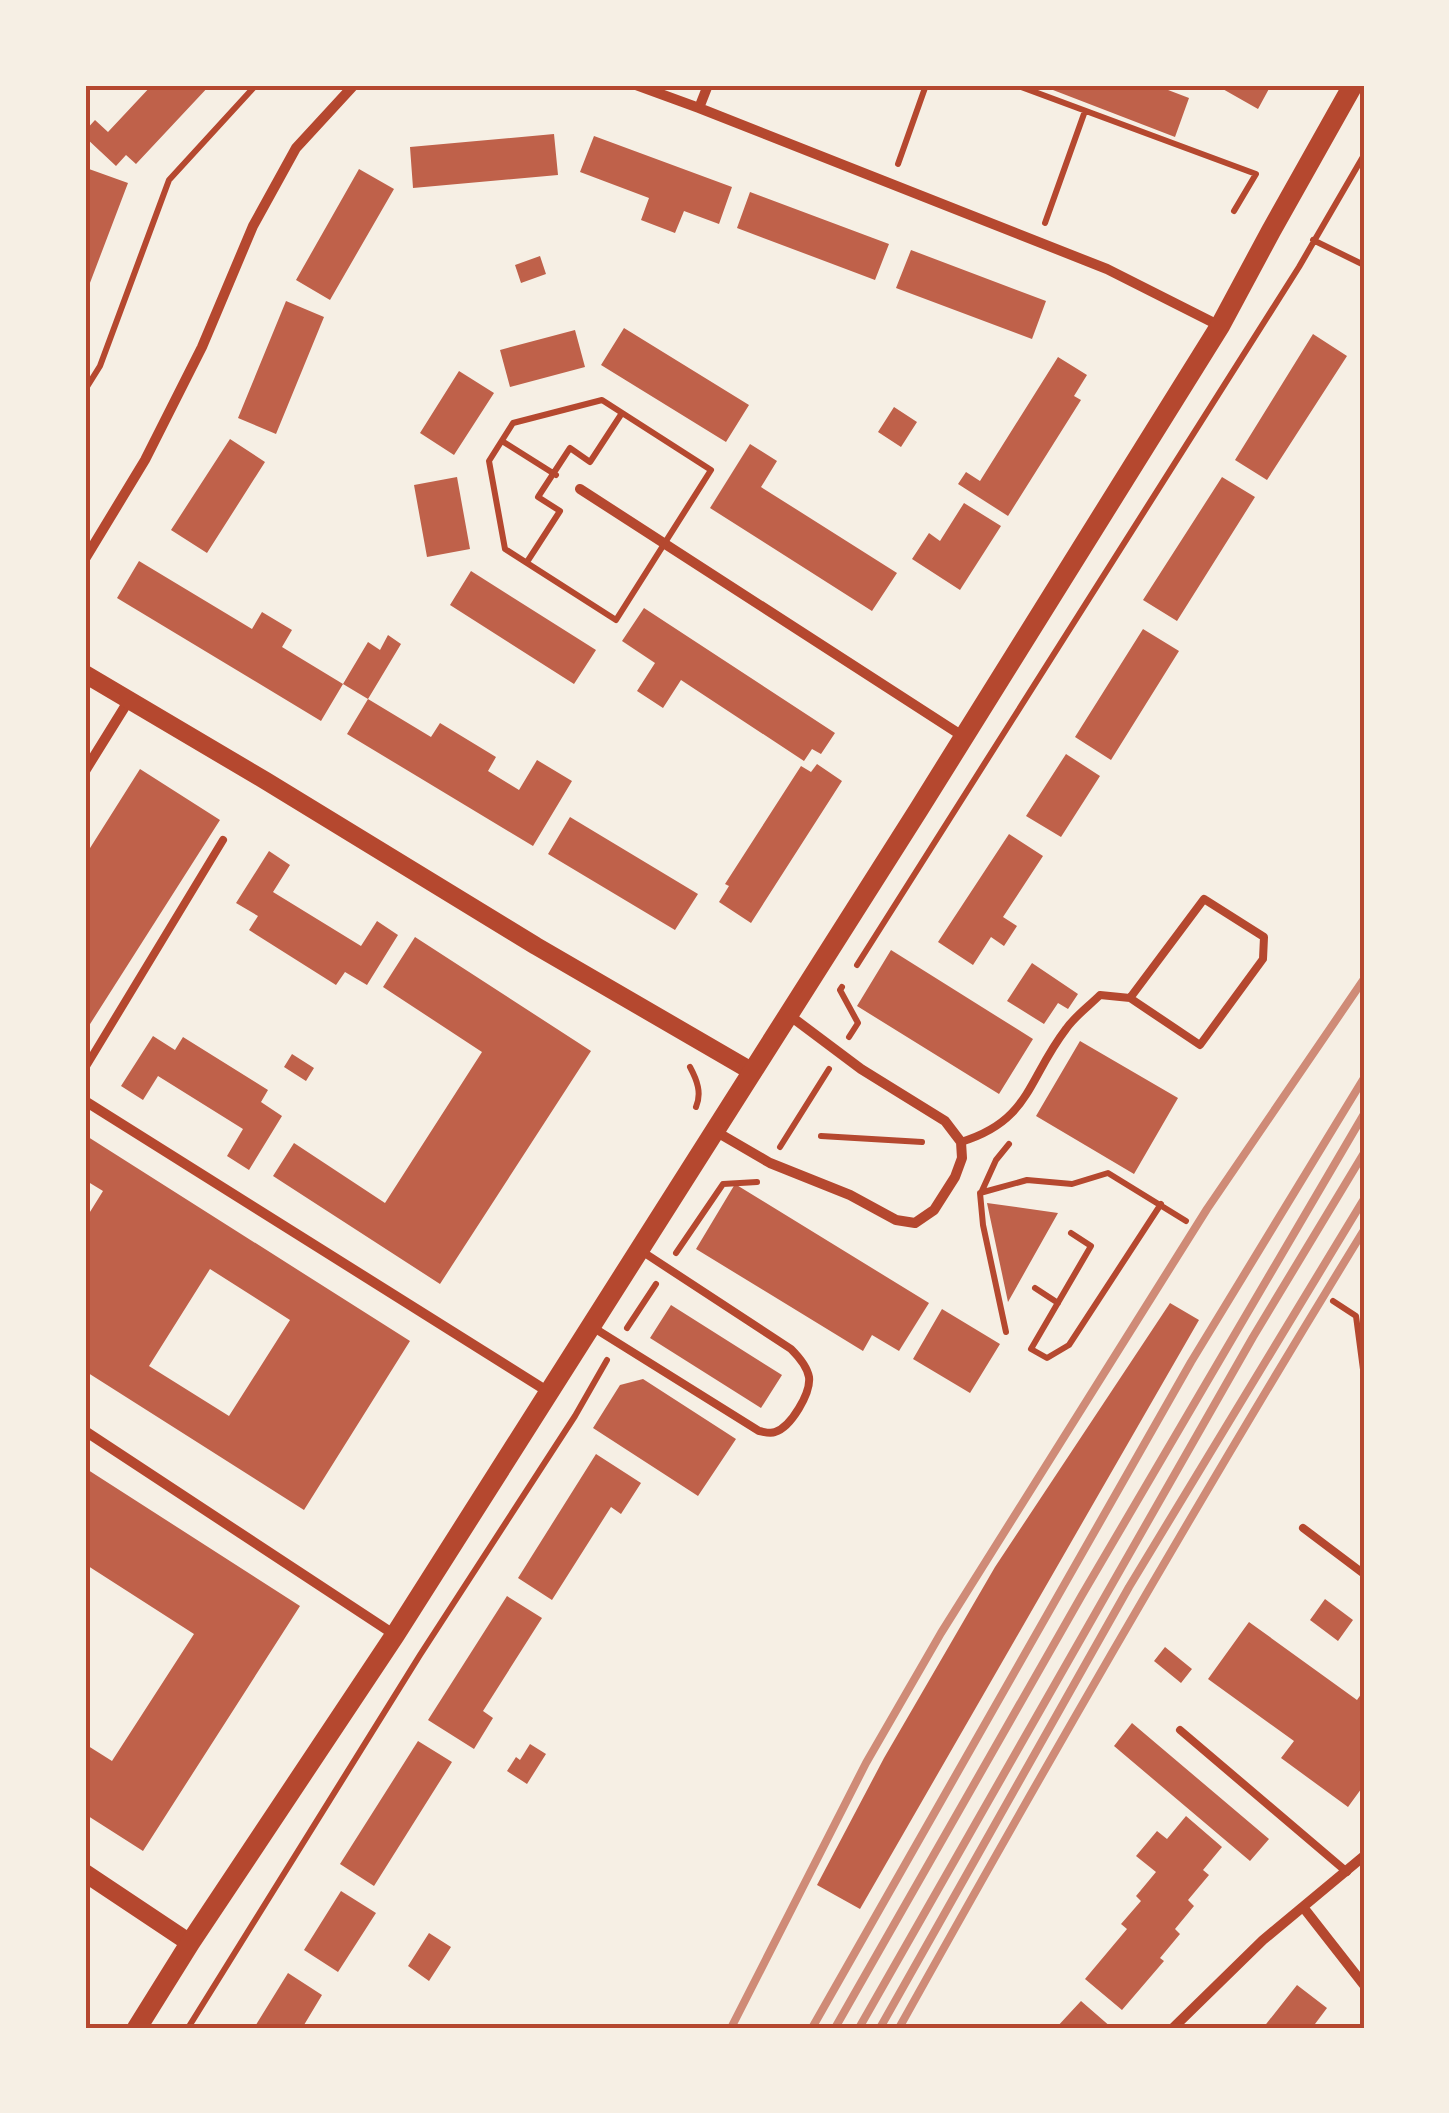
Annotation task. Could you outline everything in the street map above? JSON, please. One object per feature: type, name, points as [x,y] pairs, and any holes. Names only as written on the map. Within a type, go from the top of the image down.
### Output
[{"type":"main road","points":[[137,2028],[395,1635],[964,737],[1220,326],[1353,85]]},
{"type":"street","points":[[85,559],[144,460],[202,347],[253,226],[296,148],[354,85]]},
{"type":"street","points":[[636,85],[1107,269],[1220,326]]},
{"type":"street","points":[[699,108],[708,85]]},
{"type":"street","points":[[580,490],[964,737]]},
{"type":"street","points":[[85,674],[753,1072]]},
{"type":"street","points":[[85,772],[129,700]]},
{"type":"street","points":[[715,1130],[770,1163],[850,1195],[896,1220],[915,1224],[934,1210],[955,1177],[962,1158],[960,1142],[945,1120],[861,1069],[788,1015]]},
{"type":"street","points":[[85,1100],[548,1392]]},
{"type":"street","points":[[85,1431],[395,1635]]},
{"type":"street","points":[[1172,2028],[1250,1952],[1362,1861]]},
{"type":"street","points":[[85,1873],[190,1943]]},
{"type":"street","points":[[1303,1907],[1364,1986]]},
{"type":"lane","points":[[85,1068],[223,840]]},
{"type":"lane","points":[[960,1142],[987,1134],[1012,1116],[1067,1027],[1100,995],[1130,998],[1200,1045],[1263,959],[1264,937],[1204,899],[1130,998]]},
{"type":"lane","points":[[590,1325],[759,1431],[772,1434],[781,1430],[802,1405],[809,1379],[800,1358],[791,1349],[639,1249]]},
{"type":"lane","points":[[1303,1528],[1364,1574]]},
{"type":"lane","points":[[1180,1730],[1347,1872]]},
{"type":"path","points":[[85,390],[100,366],[169,180],[256,85]]},
{"type":"path","points":[[890,183],[926,85]]},
{"type":"path","points":[[1016,85],[1256,174],[1234,211]]},
{"type":"path","points":[[1038,242],[1086,112]]},
{"type":"path","points":[[846,1041],[858,1023],[840,990],[1267,318],[1364,155]]},
{"type":"path","points":[[1296,246],[1313,240],[1364,265]]},
{"type":"path","points":[[502,440],[580,490]]},
{"type":"path","points":[[780,1147],[834,1061]]},
{"type":"path","points":[[687,1062],[698,1081],[698,1103],[691,1115]]},
{"type":"path","points":[[1006,1332],[980,1193],[996,1160],[1016,1135]]},
{"type":"path","points":[[821,1136],[922,1142]]},
{"type":"path","points":[[980,1193],[1027,1180],[1072,1184],[1108,1173],[1186,1221]]},
{"type":"path","points":[[680,1248],[722,1184],[758,1182],[764,1174]]},
{"type":"path","points":[[1071,1234],[1091,1246],[1031,1349],[1046,1358],[1069,1345],[1161,1204]]},
{"type":"path","points":[[1035,1288],[1058,1303]]},
{"type":"path","points":[[630,1324],[652,1290]]},
{"type":"path","points":[[1333,1301],[1356,1316],[1364,1378]]},
{"type":"path","points":[[188,2028],[608,1359]]},
{"type":"building","points":[[152,85],[210,85],[136,164],[126,155],[116,166],[85,137],[85,131],[95,120],[108,132]]},
{"type":"building","points":[[1040,85],[1155,85],[1189,98],[1175,137]]},
{"type":"building","points":[[1271,85],[1258,109],[1221,88]]},
{"type":"building","points":[[554,134],[558,175],[413,188],[410,147]]},
{"type":"building","points":[[594,136],[732,187],[719,224],[684,211],[675,233],[641,220],[649,198],[580,172]]},
{"type":"building","points":[[89,169],[128,183],[85,296],[85,179]]},
{"type":"building","points":[[359,169],[394,189],[330,300],[296,280]]},
{"type":"building","points":[[750,192],[889,244],[875,280],[737,228]]},
{"type":"building","points":[[911,250],[1046,301],[1032,339],[896,288]]},
{"type":"building","points":[[540,256],[546,274],[521,283],[515,265]]},
{"type":"building","points":[[286,301],[324,317],[276,434],[238,418]]},
{"type":"building","points":[[624,328],[749,405],[726,442],[601,365]]},
{"type":"building","points":[[575,330],[585,367],[510,387],[500,350]]},
{"type":"building","points":[[1313,334],[1347,356],[1267,480],[1235,460]]},
{"type":"building","points":[[1058,357],[1087,375],[1074,396],[1081,400],[1008,516],[958,484],[966,472],[980,481]]},
{"type":"building","points":[[459,371],[494,393],[454,455],[420,433]]},
{"type":"building","points":[[894,407],[917,422],[901,447],[878,432]]},
{"type":"building","points":[[230,439],[265,462],[207,553],[171,530]]},
{"type":"building","points":[[750,444],[777,461],[761,487],[897,573],[872,611],[710,508]]},
{"type":"building","points":[[457,477],[470,549],[427,557],[414,485]]},
{"type":"building","points":[[1222,477],[1255,497],[1177,621],[1143,600]]},
{"type":"building","points":[[964,503],[1001,526],[960,590],[912,559],[929,533],[940,541]]},
{"type":"building","points":[[139,561],[252,629],[262,612],[292,630],[282,647],[343,684],[321,721],[117,598]]},
{"type":"building","points":[[471,571],[596,650],[574,684],[450,605]]},
{"type":"building","points":[[644,608],[835,733],[821,754],[812,749],[804,761],[681,680],[663,708],[637,691],[655,663],[622,641]]},
{"type":"building","points":[[1143,629],[1179,651],[1111,760],[1075,737]]},
{"type":"building","points":[[388,635],[401,644],[368,699],[343,684],[368,642],[380,650]]},
{"type":"building","points":[[368,699],[431,737],[440,723],[496,757],[488,771],[519,790],[537,760],[572,781],[533,846],[347,734]]},
{"type":"building","points":[[1066,754],[1100,776],[1061,837],[1026,816]]},
{"type":"building","points":[[817,764],[842,781],[751,923],[719,902],[729,886],[725,884],[801,766],[811,772]]},
{"type":"building","points":[[140,769],[220,820],[85,1032],[85,856]]},
{"type":"building","points":[[570,817],[698,894],[675,930],[548,854]]},
{"type":"building","points":[[1009,834],[1043,856],[1003,917],[1017,926],[1004,946],[991,937],[973,965],[938,942]]},
{"type":"building","points":[[269,851],[290,865],[273,892],[361,946],[377,921],[398,935],[367,985],[345,972],[336,985],[249,930],[258,916],[236,903]]},
{"type":"building","points":[[415,937],[591,1051],[440,1284],[273,1176],[294,1143],[385,1203],[482,1052],[383,987]]},
{"type":"building","points":[[891,950],[1033,1039],[999,1094],[857,1006]]},
{"type":"building","points":[[1032,963],[1078,994],[1068,1009],[1058,1003],[1044,1024],[1007,1001]]},
{"type":"building","points":[[153,1036],[175,1050],[183,1037],[268,1090],[261,1102],[282,1116],[249,1170],[227,1156],[243,1129],[158,1076],[143,1100],[121,1086]]},
{"type":"building","points":[[1080,1041],[1178,1098],[1134,1174],[1036,1116]]},
{"type":"building","points":[[292,1054],[314,1068],[306,1081],[284,1067]]},
{"type":"building","points":[[85,1135],[410,1341],[304,1510],[85,1371],[85,1220],[103,1191],[85,1180]],"holes":[[[210,1269],[290,1320],[229,1416],[149,1366]]]},
{"type":"building","points":[[735,1184],[929,1303],[899,1351],[872,1335],[863,1351],[696,1249]]},
{"type":"building","points":[[987,1203],[1058,1213],[1008,1302]]},
{"type":"building","points":[[1170,1303],[1199,1320],[860,1909],[817,1885],[884,1758],[995,1567]]},
{"type":"building","points":[[671,1305],[782,1375],[761,1408],[650,1338]]},
{"type":"building","points":[[942,1309],[1000,1344],[970,1393],[913,1359]]},
{"type":"building","points":[[643,1379],[736,1439],[698,1496],[593,1428],[620,1385]]},
{"type":"building","points":[[596,1454],[641,1483],[621,1514],[611,1507],[552,1600],[518,1578]]},
{"type":"building","points":[[85,1468],[300,1606],[143,1851],[85,1814],[85,1744],[112,1761],[194,1634],[85,1564]]},
{"type":"building","points":[[507,1596],[542,1618],[483,1711],[493,1718],[474,1749],[428,1720]]},
{"type":"building","points":[[1325,1599],[1353,1620],[1338,1641],[1310,1620]]},
{"type":"building","points":[[1249,1622],[1357,1700],[1364,1690],[1364,1785],[1348,1807],[1281,1758],[1294,1741],[1208,1679]]},
{"type":"building","points":[[1165,1647],[1192,1669],[1181,1683],[1154,1661]]},
{"type":"building","points":[[1132,1723],[1269,1839],[1250,1861],[1114,1746]]},
{"type":"building","points":[[418,1741],[452,1762],[374,1886],[340,1864]]},
{"type":"building","points":[[530,1744],[546,1754],[527,1784],[507,1771]]},
{"type":"building","points":[[1186,1816],[1222,1847],[1203,1870],[1209,1875],[1188,1900],[1194,1906],[1175,1929],[1180,1934],[1160,1958],[1164,1961],[1122,2010],[1085,1979],[1127,1929],[1121,1924],[1141,1901],[1136,1896],[1156,1872],[1136,1856],[1157,1831],[1167,1839]]},
{"type":"building","points":[[341,1891],[376,1913],[338,1972],[304,1950]]},
{"type":"building","points":[[429,1933],[451,1947],[429,1981],[408,1966]]},
{"type":"building","points":[[288,1973],[322,1995],[304,2025],[254,2028]]},
{"type":"building","points":[[1297,1985],[1327,2008],[1312,2028],[1263,2028]]},
{"type":"building","points":[[1081,2001],[1112,2028],[1056,2028]]},
{"type":"railway","points":[[731,2028],[866,1763],[941,1633],[1207,1209],[1364,979]]},
{"type":"railway","points":[[812,2028],[1191,1362],[1364,1078]]},
{"type":"railway","points":[[835,2028],[1082,1595],[1364,1114]]},
{"type":"railway","points":[[859,2028],[1253,1337],[1364,1153]]},
{"type":"railway","points":[[880,2028],[1129,1587],[1364,1199]]},
{"type":"railway","points":[[899,2028],[1127,1626],[1364,1230]]}]
